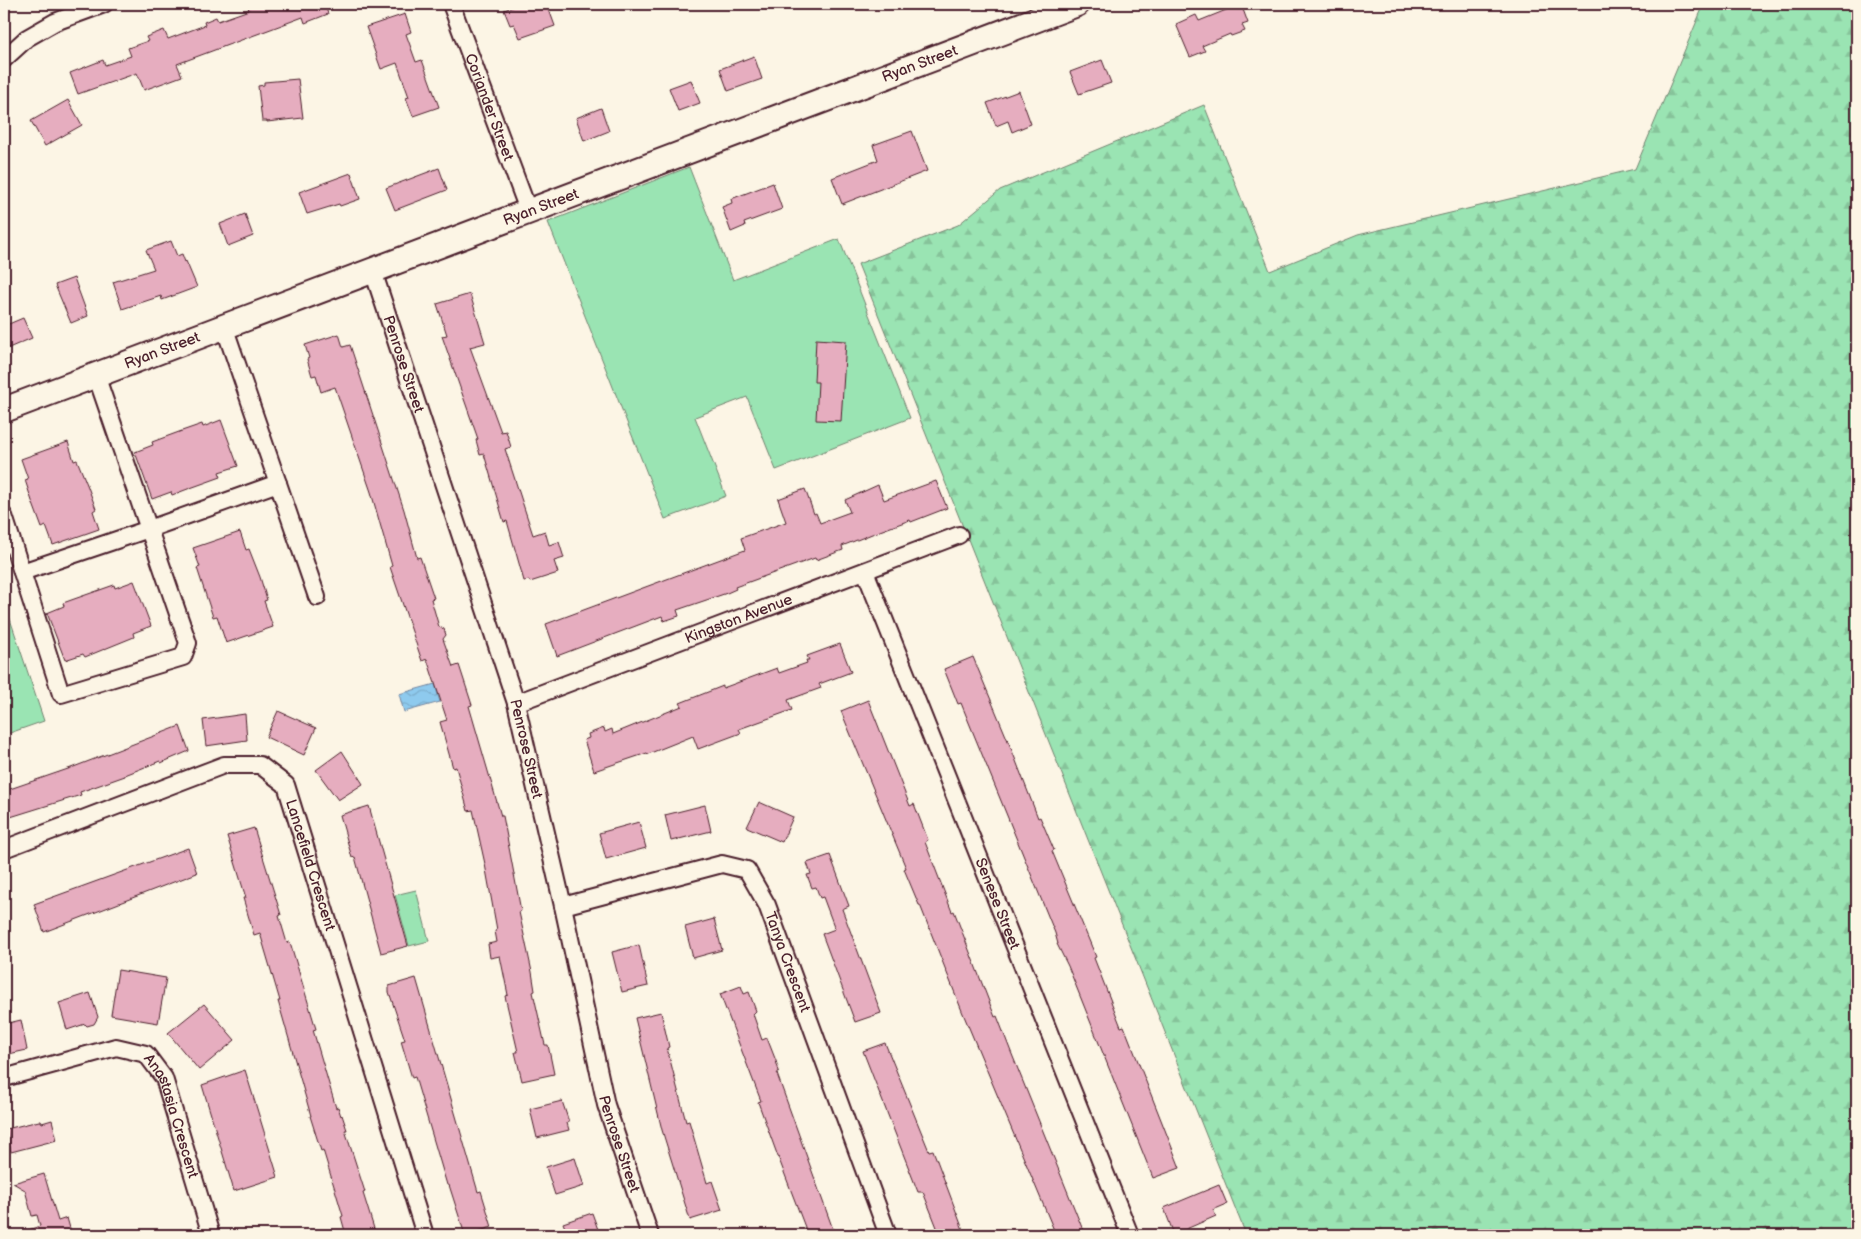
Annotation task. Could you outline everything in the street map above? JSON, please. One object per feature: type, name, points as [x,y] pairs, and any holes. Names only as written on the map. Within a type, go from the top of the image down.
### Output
[{"type":"street","points":[[4,59],[27,38],[55,22],[104,4]]},
{"type":"street","name":"Coriander Street","points":[[451,4],[528,210]]},
{"type":"street","name":"Ryan Street","points":[[4,410],[373,271],[528,210],[1077,4]]},
{"type":"street","name":"Penrose Street","points":[[373,271],[516,703],[606,1104],[650,1235]]},
{"type":"street","points":[[224,326],[318,597]]},
{"type":"street","points":[[4,516],[61,694],[183,657],[188,643],[96,375]]},
{"type":"street","points":[[22,572],[278,483]]},
{"type":"street","name":"Kingston Avenue","points":[[516,703],[959,535]]},
{"type":"street","name":"Senese Street","points":[[865,571],[1130,1235]]},
{"type":"street","name":"Lancefield Crescent","points":[[4,849],[224,765],[260,765],[286,785],[425,1235]]},
{"type":"street","name":"Tanya Crescent","points":[[563,906],[722,864],[747,870],[767,905],[888,1235]]},
{"type":"street","name":"Anastasia Crescent","points":[[4,1078],[116,1046],[146,1054],[164,1078],[211,1235]]},
{"type":"green space","points":[[1704,4],[1857,4],[1857,1235],[1246,1235],[858,264],[958,225],[1000,190],[1204,105],[1270,271],[1358,235],[1635,169]]},
{"type":"green space","points":[[689,167],[733,280],[839,239],[910,418],[776,470],[747,397],[695,417],[726,496],[665,519],[548,222]]},
{"type":"green space","points":[[7,610],[44,721],[4,735],[4,612]]},
{"type":"green space","points":[[416,890],[429,941],[409,946],[395,895]]},
{"type":"water","points":[[435,684],[440,702],[404,712],[399,694]]},
{"type":"building","points":[[247,4],[333,5],[326,8],[328,14],[305,23],[303,17],[177,64],[182,76],[144,90],[137,73],[78,94],[70,73],[103,60],[105,65],[131,56],[128,48],[148,41],[146,37],[164,30],[168,39],[205,25],[204,22],[216,17],[218,21],[249,10]]},
{"type":"building","points":[[521,4],[547,4],[555,26],[520,38],[514,24],[510,25],[504,10]]},
{"type":"building","points":[[1241,4],[1248,23],[1242,25],[1245,31],[1231,36],[1230,34],[1202,46],[1205,51],[1190,57],[1176,24],[1196,15],[1199,21]]},
{"type":"building","points":[[405,14],[411,32],[406,34],[416,62],[422,60],[439,107],[413,116],[406,98],[409,97],[397,63],[381,69],[366,27]]},
{"type":"building","points":[[754,56],[762,79],[728,91],[720,69]]},
{"type":"building","points":[[1102,60],[1111,83],[1079,94],[1070,72]]},
{"type":"building","points":[[298,79],[303,118],[262,121],[258,86],[264,85],[264,82]]},
{"type":"building","points":[[691,80],[700,103],[678,111],[669,88]]},
{"type":"building","points":[[1019,91],[1031,124],[1012,132],[1008,121],[996,126],[987,103]]},
{"type":"building","points":[[68,100],[82,125],[45,146],[31,121]]},
{"type":"building","points":[[601,108],[609,131],[584,141],[576,118]]},
{"type":"building","points":[[912,131],[927,171],[842,204],[832,178],[878,160],[873,145]]},
{"type":"building","points":[[439,168],[447,190],[395,210],[386,188]]},
{"type":"building","points":[[351,173],[360,199],[307,214],[299,192]]},
{"type":"building","points":[[773,183],[782,209],[744,223],[745,226],[731,232],[722,207],[732,203],[731,199]]},
{"type":"building","points":[[245,214],[253,236],[228,246],[220,224]]},
{"type":"building","points":[[171,241],[177,256],[182,254],[186,261],[197,287],[162,300],[161,296],[122,309],[113,282],[154,269],[146,250]]},
{"type":"building","points":[[74,278],[88,316],[71,323],[55,285]]},
{"type":"building","points":[[470,294],[485,343],[470,347],[501,432],[506,431],[511,447],[505,449],[533,535],[545,531],[549,545],[559,542],[564,558],[554,561],[558,573],[530,582],[529,580],[524,581],[507,521],[504,522],[484,454],[480,455],[476,440],[478,439],[442,336],[447,335],[437,304]]},
{"type":"building","points":[[23,318],[32,338],[4,350],[4,326]]},
{"type":"building","points":[[339,334],[343,347],[350,345],[404,510],[417,558],[420,557],[434,598],[431,599],[439,627],[444,629],[446,635],[443,639],[453,667],[459,665],[472,705],[469,706],[501,816],[503,816],[521,911],[519,912],[532,972],[535,991],[533,992],[545,1045],[548,1045],[554,1074],[522,1081],[515,1052],[518,1052],[505,996],[508,995],[500,956],[490,958],[488,944],[497,942],[495,931],[497,930],[485,864],[473,810],[468,811],[456,767],[453,768],[440,722],[447,720],[427,659],[422,661],[390,567],[392,566],[371,492],[335,387],[321,392],[316,375],[312,376],[307,359],[309,358],[305,345]]},
{"type":"building","points":[[816,339],[846,341],[841,421],[816,420],[818,382],[814,382]]},
{"type":"building","points":[[221,420],[238,466],[219,472],[221,477],[172,495],[171,492],[152,499],[135,452],[153,445],[152,442],[202,424],[203,427]]},
{"type":"building","points":[[68,442],[74,461],[77,460],[96,509],[93,511],[99,529],[53,545],[46,526],[42,528],[25,480],[28,479],[21,459]]},
{"type":"building","points":[[936,481],[947,508],[842,546],[843,550],[816,560],[815,558],[735,587],[736,589],[727,593],[677,610],[679,616],[664,621],[662,616],[557,656],[546,624],[745,550],[741,538],[786,522],[778,499],[805,489],[814,514],[816,513],[820,523],[850,512],[845,500],[878,485],[884,500]]},
{"type":"building","points":[[240,532],[246,550],[249,549],[260,577],[267,600],[264,601],[273,627],[226,643],[217,616],[213,617],[197,568],[200,567],[193,548]]},
{"type":"building","points":[[134,581],[151,626],[133,633],[134,637],[85,657],[83,654],[65,660],[47,613],[64,606],[63,603],[114,585],[115,588]]},
{"type":"building","points":[[840,644],[851,672],[819,684],[821,688],[788,700],[792,710],[739,729],[741,733],[698,749],[693,736],[648,754],[594,771],[584,740],[589,738],[588,734],[604,728],[605,732],[612,729],[613,734],[682,706],[680,703],[723,686],[723,688],[777,668],[779,673],[807,663],[806,660],[809,660],[807,656]]},
{"type":"building","points":[[973,657],[1038,818],[1040,817],[1054,850],[1052,851],[1096,957],[1094,958],[1121,1027],[1124,1026],[1180,1168],[1153,1178],[961,703],[958,704],[944,669]]},
{"type":"building","points":[[868,700],[910,806],[914,804],[928,840],[925,842],[952,912],[954,911],[995,1017],[997,1016],[1085,1235],[1056,1235],[904,869],[906,868],[841,711]]},
{"type":"building","points":[[278,711],[316,728],[304,755],[266,737]]},
{"type":"building","points":[[245,714],[247,740],[206,746],[203,720]]},
{"type":"building","points":[[180,726],[189,751],[80,792],[81,795],[4,819],[4,791],[71,768]]},
{"type":"building","points":[[342,751],[363,784],[338,800],[316,770]]},
{"type":"building","points":[[759,802],[793,817],[782,842],[747,827]]},
{"type":"building","points":[[705,805],[711,831],[671,841],[665,815]]},
{"type":"building","points":[[369,806],[408,946],[381,953],[355,857],[352,858],[340,815]]},
{"type":"building","points":[[639,822],[646,848],[606,859],[599,833]]},
{"type":"building","points":[[254,828],[281,915],[279,916],[287,943],[290,942],[316,1029],[313,1030],[336,1108],[338,1107],[342,1115],[347,1130],[345,1130],[365,1192],[363,1193],[376,1235],[346,1235],[341,1217],[343,1216],[323,1150],[321,1151],[310,1116],[260,933],[254,935],[243,898],[246,898],[227,836]]},
{"type":"building","points":[[188,848],[197,873],[44,932],[34,904]]},
{"type":"building","points":[[830,855],[849,906],[842,909],[881,1013],[855,1022],[822,934],[835,929],[823,897],[820,898],[816,887],[812,888],[807,875],[811,874],[807,863]]},
{"type":"building","points":[[714,919],[722,950],[693,958],[685,927]]},
{"type":"building","points":[[639,945],[648,986],[622,992],[612,952]]},
{"type":"building","points":[[118,970],[166,978],[158,1023],[111,1015]]},
{"type":"building","points":[[416,978],[478,1192],[481,1191],[492,1227],[467,1235],[465,1235],[449,1185],[447,1185],[415,1077],[412,1078],[401,1041],[405,1040],[389,992],[389,986]]},
{"type":"building","points":[[741,986],[744,994],[749,992],[756,1011],[753,1014],[762,1040],[767,1038],[776,1061],[779,1071],[777,1074],[835,1235],[808,1235],[777,1154],[758,1102],[761,1101],[720,994]]},
{"type":"building","points":[[90,993],[98,1017],[94,1024],[87,1026],[85,1024],[67,1030],[59,1003]]},
{"type":"building","points":[[204,1004],[235,1040],[199,1070],[168,1033]]},
{"type":"building","points":[[661,1012],[669,1047],[667,1048],[686,1122],[689,1121],[707,1183],[712,1181],[722,1210],[690,1220],[662,1130],[635,1018]]},
{"type":"building","points":[[21,1020],[27,1050],[4,1055],[4,1024]]},
{"type":"building","points":[[885,1043],[929,1151],[933,1150],[965,1235],[940,1235],[923,1192],[918,1192],[863,1051]]},
{"type":"building","points":[[245,1070],[278,1177],[234,1191],[202,1085]]},
{"type":"building","points":[[562,1101],[569,1122],[567,1123],[569,1130],[537,1138],[530,1109]]},
{"type":"building","points":[[52,1120],[57,1140],[11,1152],[6,1129],[39,1121],[42,1123]]},
{"type":"building","points":[[575,1158],[584,1186],[555,1195],[546,1167]]},
{"type":"building","points":[[44,1174],[58,1221],[67,1218],[72,1235],[22,1235],[22,1232],[40,1226],[37,1215],[32,1216],[25,1190],[13,1183]]},
{"type":"building","points":[[1219,1185],[1227,1204],[1213,1210],[1216,1216],[1184,1230],[1173,1232],[1164,1208]]},
{"type":"building","points":[[592,1213],[600,1235],[568,1235],[563,1223]]}]
